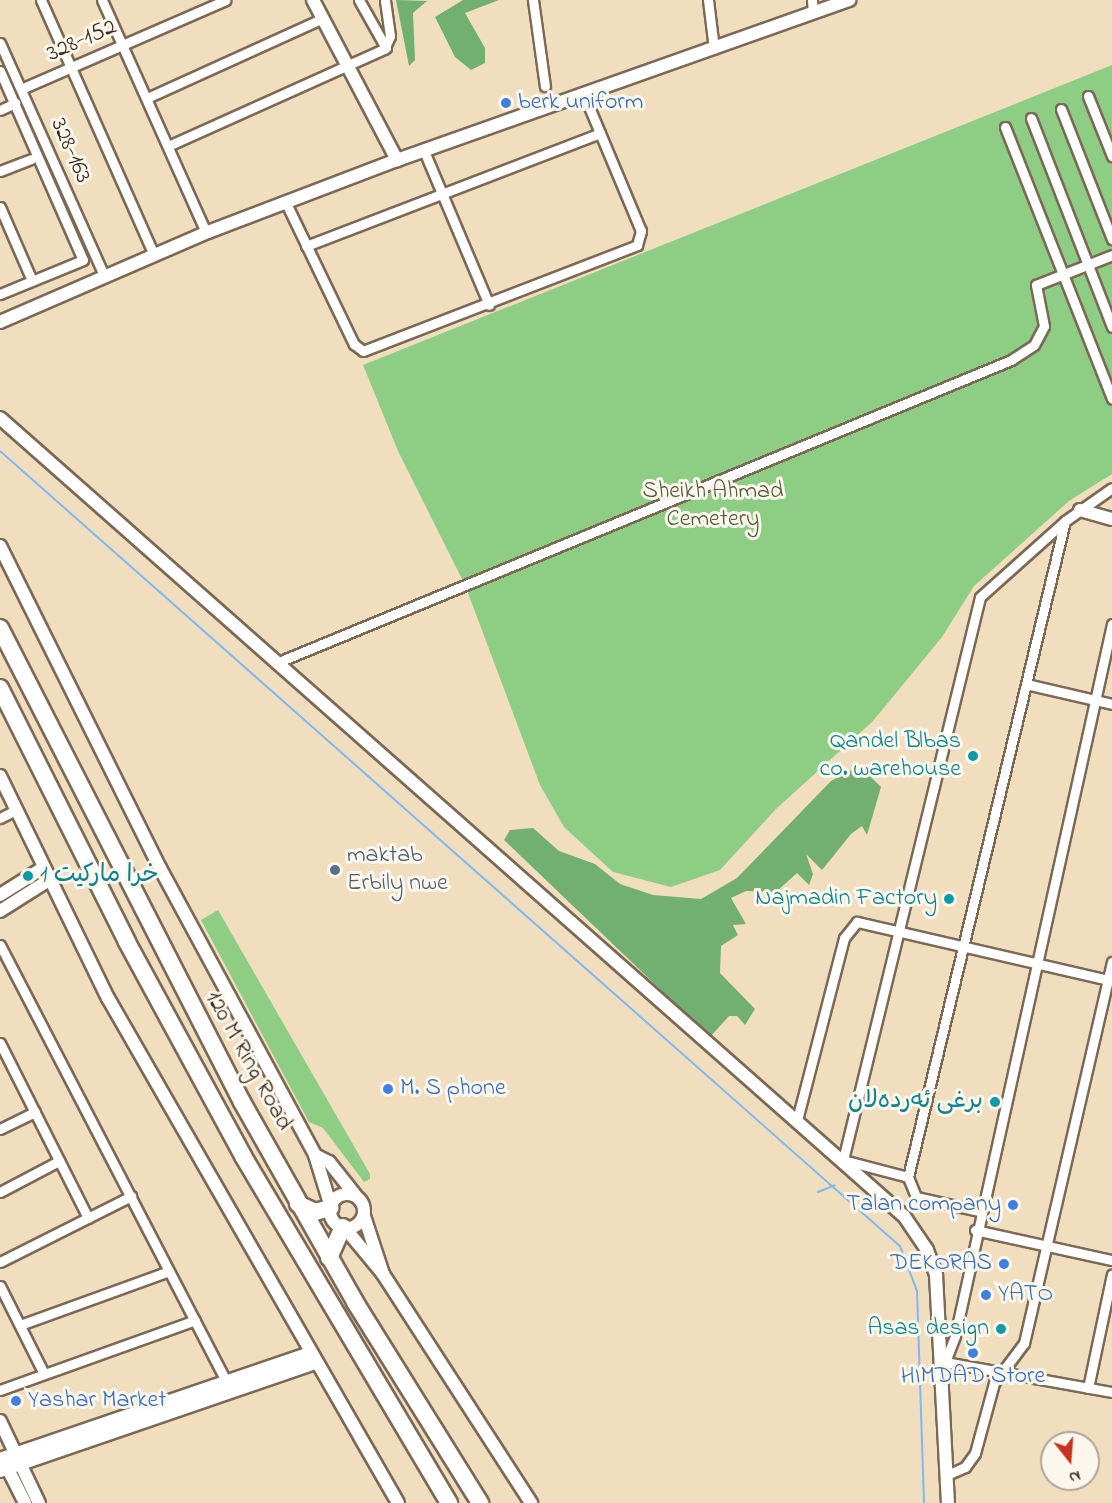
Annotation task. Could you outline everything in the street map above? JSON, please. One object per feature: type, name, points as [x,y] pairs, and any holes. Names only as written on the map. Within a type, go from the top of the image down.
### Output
[{"type":"highway","name":"120 M Ring Road","points":[[0,628],[153,935],[298,1204],[480,1503]]},
{"type":"highway","name":"120 M Ring Road","points":[[0,688],[127,942],[238,1146],[449,1503]]},
{"type":"highway","points":[[298,1204],[315,1212],[330,1207]]},
{"type":"highway","points":[[329,1258],[332,1240],[344,1228]]},
{"type":"street","points":[[41,0],[154,255]]},
{"type":"street","points":[[102,0],[204,228]]},
{"type":"street","name":"328-152","points":[[21,89],[226,0]]},
{"type":"street","points":[[314,0],[397,160]]},
{"type":"street","points":[[359,0],[386,48]]},
{"type":"street","points":[[168,146],[349,68],[386,48],[390,36],[385,0]]},
{"type":"street","points":[[533,0],[544,86]]},
{"type":"street","points":[[708,0],[714,49]]},
{"type":"street","points":[[812,0],[813,14]]},
{"type":"street","points":[[0,322],[154,255],[397,160],[850,0]]},
{"type":"street","points":[[147,98],[323,18]]},
{"type":"street","name":"328-163","points":[[0,43],[104,276]]},
{"type":"street","points":[[0,71],[80,248],[80,264],[0,294]]},
{"type":"street","points":[[286,203],[359,351],[489,305],[637,245],[641,231],[584,95]]},
{"type":"street","points":[[1088,96],[1112,156]]},
{"type":"street","points":[[0,110],[15,104]]},
{"type":"street","points":[[1061,109],[1112,240]]},
{"type":"street","points":[[1031,118],[1112,327]]},
{"type":"street","points":[[1005,127],[1112,399]]},
{"type":"street","points":[[306,246],[600,133]]},
{"type":"street","points":[[424,151],[489,305]]},
{"type":"street","points":[[0,171],[31,159]]},
{"type":"street","points":[[1,214],[30,276]]},
{"type":"street","points":[[80,248],[90,244]]},
{"type":"street","points":[[276,663],[1011,360],[1034,345],[1044,326],[1036,285],[1112,255]]},
{"type":"street","points":[[0,418],[904,1216],[927,1250],[936,1275],[945,1362],[948,1503]]},
{"type":"street","points":[[843,1160],[895,928],[980,597],[1065,521],[1112,488]]},
{"type":"street","points":[[1080,510],[1112,519]]},
{"type":"street","points":[[979,1211],[916,1197],[908,1177],[1065,521]]},
{"type":"street","points":[[0,546],[160,868],[315,1155],[334,1222],[344,1228],[383,1274],[531,1503]]},
{"type":"street","points":[[945,1362],[956,1336],[979,1211],[1112,624]]},
{"type":"street","points":[[1026,684],[1112,704]]},
{"type":"street","points":[[0,776],[108,998],[312,1358],[398,1503]]},
{"type":"street","points":[[0,818],[16,810]]},
{"type":"street","points":[[0,896],[43,868]]},
{"type":"street","points":[[0,911],[49,880]]},
{"type":"street","points":[[797,1120],[844,938],[857,922],[895,928],[1110,980]]},
{"type":"street","points":[[0,945],[226,1381]]},
{"type":"street","points":[[947,1475],[965,1467],[975,1453],[994,1383],[1006,1372],[1024,1343],[1110,980],[1112,962]]},
{"type":"street","points":[[0,1043],[88,1218]]},
{"type":"street","points":[[0,1067],[10,1062]]},
{"type":"street","points":[[0,1129],[34,1112]]},
{"type":"street","points":[[315,1155],[329,1162],[356,1196],[383,1274]]},
{"type":"street","points":[[843,1160],[908,1177]]},
{"type":"street","points":[[0,1192],[59,1161]]},
{"type":"street","points":[[330,1207],[343,1194],[356,1196]]},
{"type":"street","points":[[0,1262],[131,1196]]},
{"type":"street","points":[[344,1228],[364,1216]]},
{"type":"street","points":[[975,1230],[1112,1260]]},
{"type":"street","points":[[20,1325],[169,1271]]},
{"type":"street","points":[[1088,1388],[1112,1274]]},
{"type":"street","points":[[0,1286],[44,1374]]},
{"type":"street","points":[[0,1390],[195,1320]]},
{"type":"street","points":[[18,1459],[226,1381],[312,1358]]},
{"type":"street","points":[[25,1503],[2,1462],[18,1459],[312,1358]]},
{"type":"street","points":[[945,1362],[1112,1392]]},
{"type":"street","points":[[0,1421],[39,1503]]},
{"type":"green space","points":[[396,0],[427,1],[413,13],[415,60],[409,66]]},
{"type":"green space","points":[[463,0],[499,0],[465,13],[485,48],[485,63],[471,70],[455,57],[435,17]]},
{"type":"green space","name":"Sheikh Ahmad Cemetery","points":[[1112,65],[1112,474],[1069,501],[974,586],[942,637],[873,721],[776,809],[720,870],[671,887],[613,872],[564,827],[540,785],[465,585],[398,451],[363,365]]},
{"type":"green space","points":[[853,769],[863,769],[881,787],[867,835],[862,826],[851,834],[822,870],[806,854],[813,874],[809,885],[797,873],[776,892],[746,891],[731,898],[746,924],[733,925],[738,935],[721,946],[720,973],[755,1009],[745,1025],[737,1016],[729,1016],[710,1037],[504,840],[510,830],[533,828],[559,851],[595,864],[620,884],[653,895],[701,899],[737,878],[831,781]]},
{"type":"green space","points":[[218,910],[370,1174],[370,1179],[364,1182],[323,1128],[309,1122],[201,920]]},
{"type":"waterway","points":[[0,451],[900,1246],[917,1291],[924,1503]]},
{"type":"waterway","points":[[818,1192],[835,1185]]},
{"type":"place","name":"berk uniform","points":[[506,103]]},
{"type":"place","name":"Qandel Blbas co. warehouse","points":[[973,756]]},
{"type":"place","name":"maktab Erbily nwe","points":[[335,870]]},
{"type":"place","name":"خرا ماركيت 1","points":[[28,876]]},
{"type":"place","name":"Najmadin Factory","points":[[949,899]]},
{"type":"place","name":"M. S phone","points":[[388,1089]]},
{"type":"place","name":"برغی ئەردەلان","points":[[995,1102]]},
{"type":"place","name":"Talan company","points":[[1013,1205]]},
{"type":"place","name":"DEKORAS","points":[[1004,1264]]},
{"type":"place","name":"YATO","points":[[986,1295]]},
{"type":"place","name":"Asas design","points":[[1001,1329]]},
{"type":"place","name":"HIMDAD Store","points":[[973,1353]]},
{"type":"place","name":"Yashar Market","points":[[16,1401]]}]
